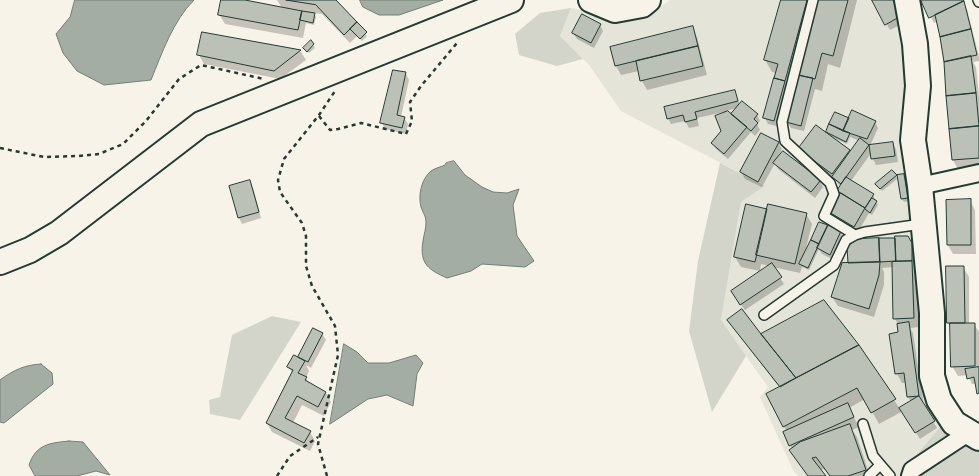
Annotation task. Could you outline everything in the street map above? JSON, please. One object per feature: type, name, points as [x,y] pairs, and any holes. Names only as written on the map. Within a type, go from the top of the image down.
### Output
[{"type":"main road","points":[[0,262],[30,250],[59,233],[201,124],[511,0]]},
{"type":"main road","points":[[591,0],[616,10],[642,5],[648,0]]},
{"type":"main road","points":[[907,0],[915,44],[918,86],[913,140],[920,186],[932,313],[932,376],[939,400],[954,424],[973,436]]},
{"type":"street","points":[[920,186],[979,173]]},
{"type":"street","points":[[910,476],[912,470],[973,436]]},
{"type":"lane","points":[[813,0],[782,122],[784,141],[830,184],[834,194],[824,216],[855,234]]},
{"type":"lane","points":[[764,315],[834,265],[846,240],[855,234],[924,223]]},
{"type":"lane","points":[[863,424],[873,456],[890,476]]},
{"type":"lane","points":[[869,476],[880,465]]},
{"type":"path","points":[[319,115],[330,130],[362,123],[406,134],[412,121],[410,102],[458,42],[466,18]]},
{"type":"path","points":[[327,476],[318,444],[338,355],[335,326],[312,286],[306,266],[306,236],[302,223],[280,192],[278,180],[284,159],[319,115],[354,63]]},
{"type":"path","points":[[0,148],[44,157],[99,154],[122,144],[146,121],[179,79],[202,65],[268,80]]},
{"type":"path","points":[[277,476],[290,456],[320,436]]},
{"type":"shaded area","points":[[75,0],[194,0],[174,27],[151,80],[104,85],[77,71],[63,53],[56,34],[70,17]]},
{"type":"shaded area","points":[[360,0],[443,0],[399,15],[379,15],[363,7]]},
{"type":"shaded area","points":[[670,0],[898,0],[908,67],[901,140],[917,239],[923,386],[945,421],[899,476],[798,476],[793,470],[760,397],[768,387],[721,321],[741,202],[765,186],[621,111],[589,65],[560,36],[571,8],[624,18],[650,14]]},
{"type":"shaded area","points":[[571,8],[560,36],[583,59],[557,66],[519,55],[515,34],[540,13]]},
{"type":"shaded area","points":[[454,161],[465,175],[493,192],[507,193],[519,189],[513,205],[517,236],[534,261],[525,267],[482,264],[471,271],[447,278],[430,269],[424,261],[422,249],[426,218],[420,203],[421,188],[425,178],[431,171]]},
{"type":"shaded area","points":[[720,163],[765,186],[741,202],[721,320],[746,356],[712,412],[689,331],[698,261]]},
{"type":"shaded area","points":[[272,316],[301,322],[240,420],[210,414],[209,400],[220,397],[232,335]]},
{"type":"shaded area","points":[[344,344],[357,352],[368,363],[389,363],[416,355],[423,363],[417,374],[413,406],[387,395],[368,399],[330,424]]},
{"type":"shaded area","points":[[41,364],[52,373],[53,384],[4,423],[0,422],[0,380],[19,369]]},
{"type":"shaded area","points":[[945,421],[979,442],[979,476],[899,476]]},
{"type":"shaded area","points":[[69,441],[83,442],[110,475],[96,471],[77,476],[35,476],[29,465],[36,453],[44,446]]},
{"type":"building","points":[[221,0],[245,0],[302,11],[298,30],[218,15]]},
{"type":"building","points":[[286,0],[336,0],[357,22],[344,35],[316,5]]},
{"type":"building","points":[[781,0],[807,0],[785,81],[774,78],[778,64],[764,60]]},
{"type":"building","points":[[818,0],[848,0],[833,56],[822,53],[815,79],[798,75]]},
{"type":"building","points":[[872,0],[893,0],[901,16],[885,25]]},
{"type":"building","points":[[921,0],[963,0],[964,1],[929,18]]},
{"type":"building","points":[[964,1],[971,29],[940,37],[935,15]]},
{"type":"building","points":[[302,11],[315,13],[313,23],[300,20]]},
{"type":"building","points":[[582,14],[601,24],[591,43],[572,33]]},
{"type":"building","points":[[357,22],[367,32],[360,39],[350,29]]},
{"type":"building","points":[[693,26],[698,46],[615,66],[610,47]]},
{"type":"building","points":[[971,29],[977,55],[944,62],[940,37]]},
{"type":"building","points":[[202,32],[301,50],[274,71],[197,55]]},
{"type":"building","points":[[311,40],[314,44],[307,52],[303,48]]},
{"type":"building","points":[[698,46],[703,66],[640,81],[636,61]]},
{"type":"building","points":[[971,56],[976,93],[946,96],[944,62]]},
{"type":"building","points":[[393,70],[406,72],[397,115],[405,117],[402,128],[380,123]]},
{"type":"building","points":[[798,75],[813,78],[801,126],[786,122]]},
{"type":"building","points":[[774,78],[785,81],[774,121],[763,118]]},
{"type":"building","points":[[735,90],[738,101],[695,112],[697,119],[685,122],[683,115],[667,119],[664,107]]},
{"type":"building","points":[[976,93],[979,126],[949,129],[946,96]]},
{"type":"building","points":[[742,101],[758,114],[754,119],[758,123],[751,131],[731,114]]},
{"type":"building","points":[[852,110],[876,121],[867,139],[843,131]]},
{"type":"building","points":[[728,111],[747,127],[724,154],[711,143],[721,131],[715,116]]},
{"type":"building","points":[[835,112],[849,118],[843,131],[829,124]]},
{"type":"building","points":[[829,124],[850,133],[846,142],[826,132]]},
{"type":"building","points":[[816,125],[850,150],[832,174],[798,149]]},
{"type":"building","points":[[979,126],[979,158],[952,160],[949,129]]},
{"type":"building","points":[[761,133],[779,142],[758,182],[740,172]]},
{"type":"building","points":[[860,138],[869,145],[841,184],[832,177]]},
{"type":"building","points":[[893,142],[895,156],[871,159],[869,145]]},
{"type":"building","points":[[783,151],[821,180],[811,192],[773,163]]},
{"type":"building","points":[[892,170],[897,175],[880,189],[875,184]]},
{"type":"building","points":[[904,174],[908,198],[901,199],[897,175]]},
{"type":"building","points":[[846,177],[874,194],[865,208],[837,191]]},
{"type":"building","points":[[250,180],[259,212],[238,218],[229,186]]},
{"type":"building","points":[[841,193],[865,208],[854,227],[829,212]]},
{"type":"building","points":[[872,198],[877,201],[870,213],[865,209]]},
{"type":"building","points":[[971,199],[971,245],[947,245],[946,200]]},
{"type":"building","points":[[746,204],[767,209],[755,262],[734,257]]},
{"type":"building","points":[[768,204],[807,213],[795,264],[756,255]]},
{"type":"building","points":[[819,222],[828,225],[819,244],[811,240]]},
{"type":"building","points":[[828,225],[841,231],[830,255],[817,248]]},
{"type":"building","points":[[895,236],[908,236],[912,243],[912,261],[896,261]]},
{"type":"building","points":[[879,238],[895,238],[896,261],[880,262]]},
{"type":"building","points":[[879,238],[880,262],[848,263],[847,247],[857,239]]},
{"type":"building","points":[[811,240],[819,244],[808,268],[799,264]]},
{"type":"building","points":[[912,261],[914,318],[893,319],[892,262]]},
{"type":"building","points":[[880,262],[879,275],[869,309],[831,297],[842,263]]},
{"type":"building","points":[[772,263],[782,277],[740,305],[731,291]]},
{"type":"building","points":[[946,266],[964,266],[965,323],[947,323]]},
{"type":"building","points":[[824,300],[859,345],[796,378],[761,334]]},
{"type":"building","points":[[742,309],[796,378],[780,387],[727,320]]},
{"type":"building","points":[[909,322],[919,396],[907,397],[904,373],[895,374],[889,334],[898,332],[897,324]]},
{"type":"building","points":[[950,323],[975,323],[975,366],[951,367]]},
{"type":"building","points":[[313,328],[323,333],[308,362],[298,357]]},
{"type":"building","points":[[859,345],[896,399],[871,413],[857,388],[783,427],[766,394]]},
{"type":"building","points":[[294,355],[305,361],[298,373],[307,377],[305,380],[326,392],[318,407],[297,396],[285,418],[311,431],[304,443],[266,423],[293,370],[287,367]]},
{"type":"building","points":[[979,367],[979,393],[977,394],[974,377],[967,379],[965,369]]},
{"type":"building","points":[[919,396],[935,421],[915,433],[899,408]]},
{"type":"building","points":[[848,403],[854,417],[789,446],[783,432]]},
{"type":"building","points":[[850,424],[866,470],[848,476],[830,476],[816,457],[812,458],[826,476],[808,476],[789,450],[800,442]]}]
